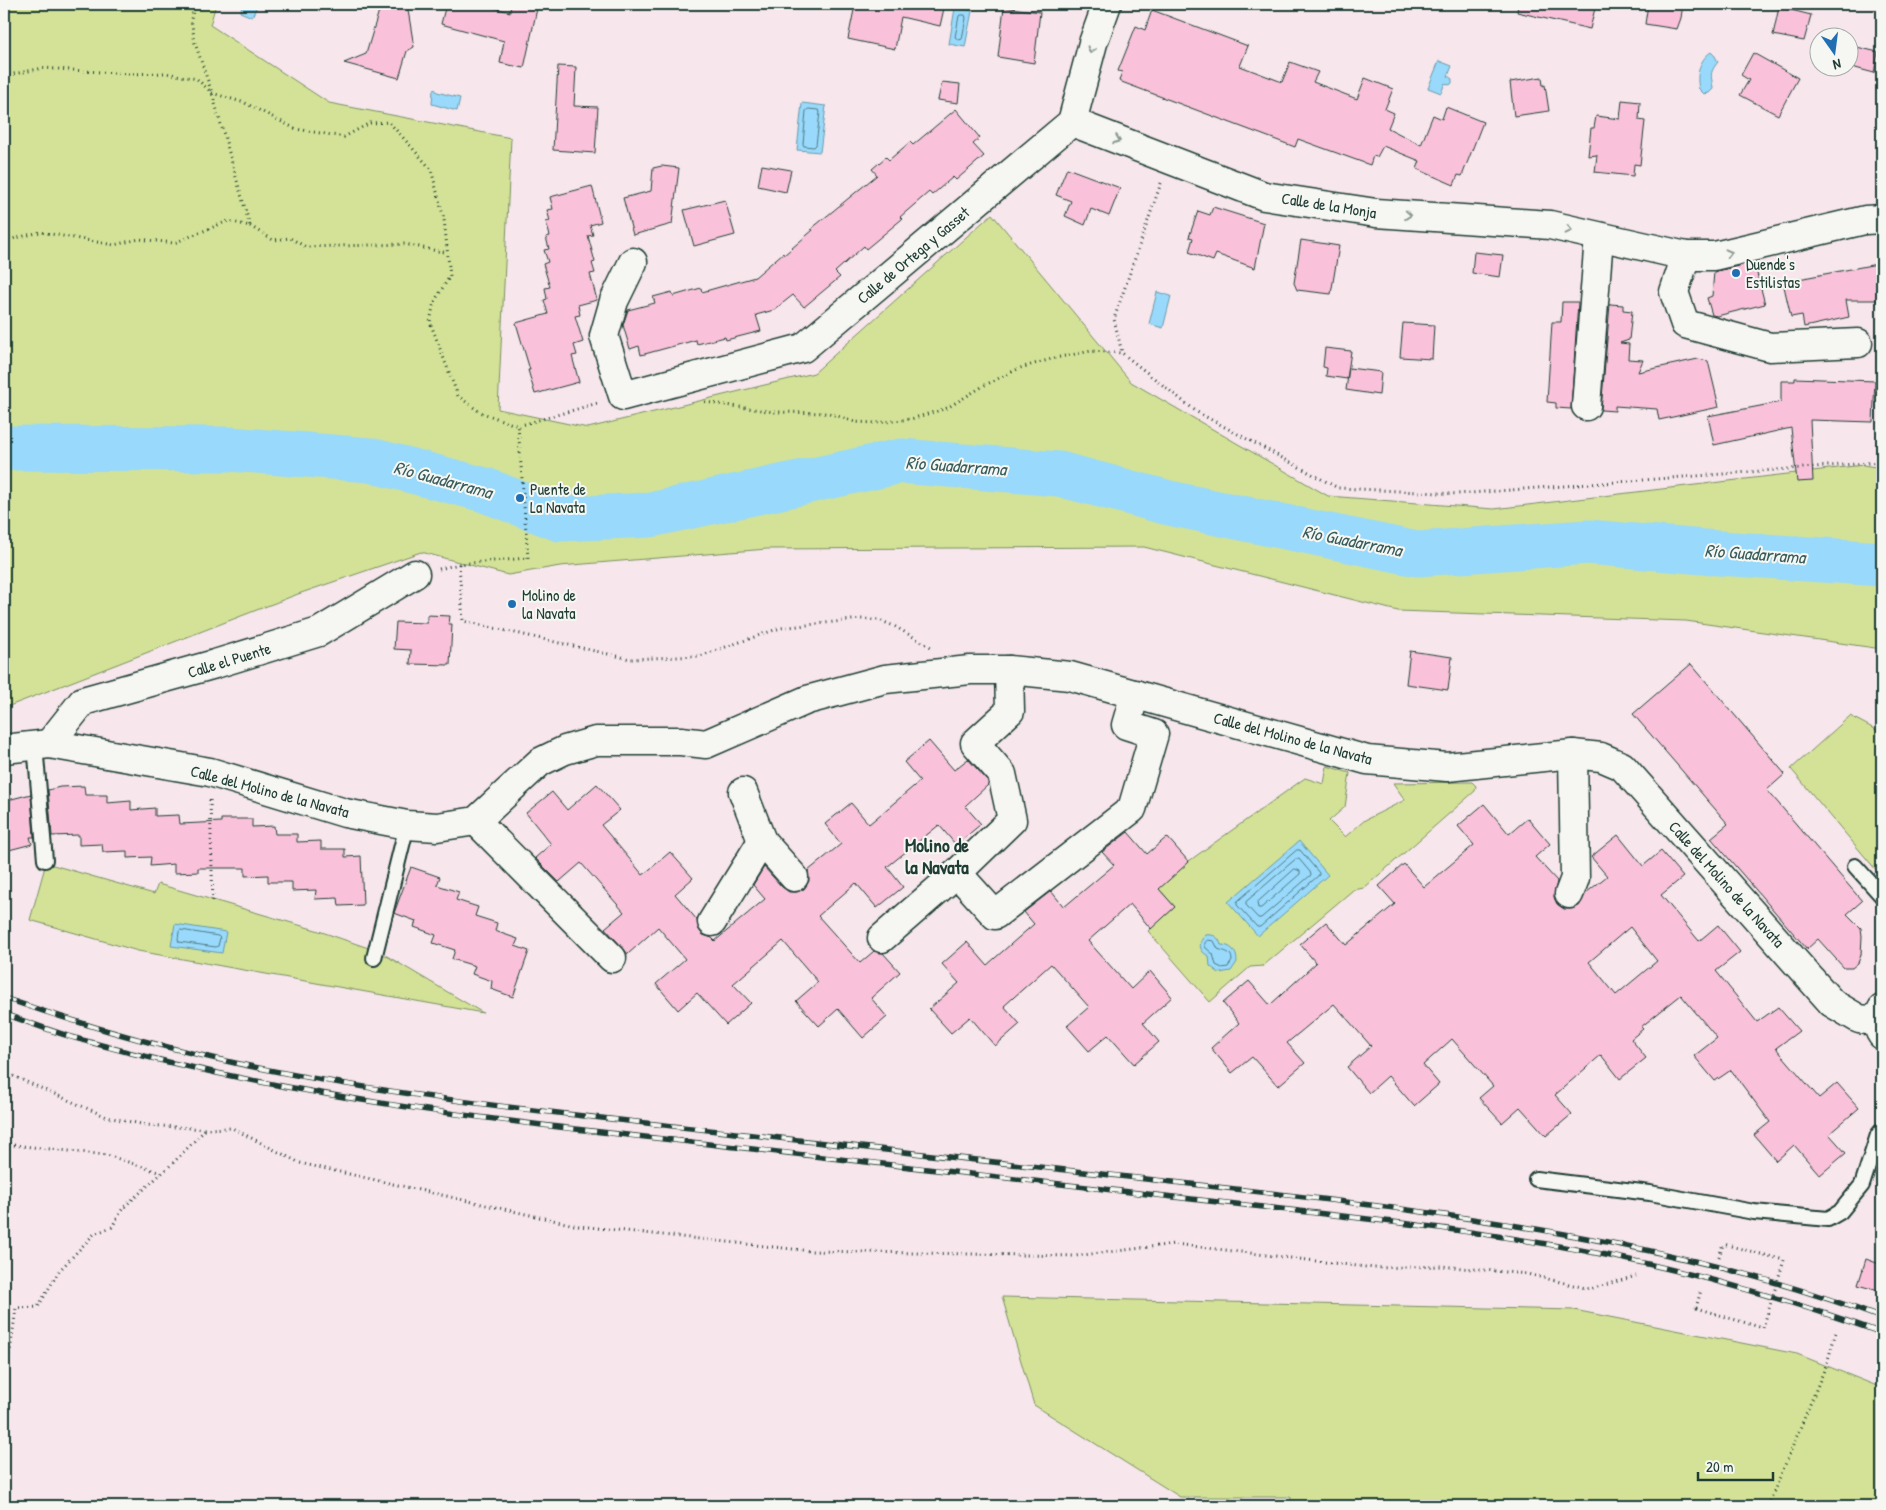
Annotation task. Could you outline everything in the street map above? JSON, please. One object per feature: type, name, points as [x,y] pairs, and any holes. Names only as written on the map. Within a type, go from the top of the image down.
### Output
[{"type":"street","points":[[1072,122],[1093,43],[1107,4]]},
{"type":"street","name":"Calle de la Monja","points":[[1072,122],[1264,196],[1376,213],[1550,225],[1686,256],[1714,256],[1865,220],[1882,219]]},
{"type":"street","name":"Calle de Ortega y Gasset","points":[[623,396],[803,348],[1072,122]]},
{"type":"street","points":[[1586,406],[1599,237]]},
{"type":"street","points":[[1686,256],[1674,292],[1685,324],[1770,347],[1858,343]]},
{"type":"street","points":[[623,396],[604,336],[614,301],[633,262]]},
{"type":"street","name":"Calle el Puente","points":[[42,745],[83,701],[215,664],[319,632],[415,574]]},
{"type":"street","name":"Calle del Molino de la Navata","points":[[4,748],[42,745],[210,772],[345,813],[407,824],[437,827],[476,821],[540,762],[566,750],[596,741],[681,741],[706,744],[807,700],[885,679],[970,670],[1009,670],[1070,676],[1367,760],[1447,767],[1573,754],[1602,758],[1622,766],[1832,1003],[1859,1019],[1881,1022]]},
{"type":"street","points":[[882,938],[957,873],[1012,820],[1002,774],[975,743],[1010,711],[1009,670]]},
{"type":"street","points":[[957,873],[995,915],[1132,809],[1154,734],[1126,725],[1135,694]]},
{"type":"street","points":[[1569,894],[1575,878],[1573,754]]},
{"type":"street","points":[[743,792],[762,841],[794,877]]},
{"type":"street","points":[[476,821],[612,958]]},
{"type":"street","points":[[712,922],[762,841]]},
{"type":"lane","points":[[42,745],[45,860]]},
{"type":"lane","points":[[374,958],[407,824]]},
{"type":"lane","points":[[1855,866],[1882,896]]},
{"type":"lane","points":[[1536,1179],[1650,1193],[1754,1212],[1828,1219],[1840,1212],[1862,1185],[1878,1135],[1882,1130]]},
{"type":"path","points":[[195,4],[191,19],[196,43],[250,226]]},
{"type":"path","points":[[4,76],[43,68],[129,74],[166,73],[197,79],[212,93],[245,103],[296,129],[344,136],[370,123],[389,122],[430,170],[444,219],[450,276],[434,302],[430,322],[458,396],[480,412],[518,426],[623,396]]},
{"type":"path","points":[[1122,353],[1114,319],[1169,160]]},
{"type":"path","points":[[4,242],[40,232],[114,245],[139,239],[174,243],[228,221],[250,226],[273,240],[290,238],[306,247],[405,244],[448,253]]},
{"type":"path","points":[[702,401],[774,412],[829,413],[855,422],[876,423],[911,419],[947,408],[985,385],[1020,368],[1055,358],[1091,351],[1122,353],[1198,412],[1338,488],[1457,494],[1882,462]]},
{"type":"path","points":[[415,574],[459,564],[528,558],[518,426]]},
{"type":"path","points":[[459,564],[463,621],[630,660],[700,656],[780,628],[861,619],[879,620],[894,626],[936,651]]},
{"type":"path","points":[[210,772],[213,904]]},
{"type":"path","points":[[4,1072],[107,1116],[146,1125],[206,1129],[232,1128],[300,1164],[579,1226],[811,1251],[1074,1256],[1175,1244],[1374,1268],[1441,1266],[1527,1274],[1590,1288],[1636,1276]]},
{"type":"path","points":[[4,1363],[10,1352],[16,1308],[38,1307],[59,1271],[94,1234],[112,1227],[123,1208],[206,1129]]},
{"type":"path","points":[[4,1144],[107,1155],[161,1173]]},
{"type":"path","points":[[1701,1290],[1696,1308],[1763,1328],[1784,1260],[1723,1244],[1719,1257]]},
{"type":"path","points":[[1768,1506],[1827,1363],[1836,1332]]},
{"type":"green space","points":[[4,4],[216,4],[210,25],[329,103],[511,138],[498,409],[588,428],[814,373],[992,214],[1131,382],[1328,496],[1494,509],[1863,465],[1882,468],[1882,649],[1686,621],[1398,611],[1144,547],[767,549],[560,566],[508,575],[421,552],[298,594],[4,708]]},
{"type":"green space","points":[[1850,716],[1882,733],[1882,877],[1791,769]]},
{"type":"green space","points":[[1327,766],[1350,773],[1345,807],[1329,821],[1345,837],[1365,820],[1405,800],[1393,783],[1472,782],[1476,786],[1475,791],[1364,888],[1353,890],[1263,966],[1250,967],[1210,1002],[1148,931],[1175,907],[1158,888],[1189,861],[1305,778],[1324,784]]},
{"type":"green space","points":[[46,863],[154,894],[158,884],[316,930],[380,952],[483,1013],[138,951],[30,920]]},
{"type":"green space","points":[[1002,1297],[1574,1310],[1797,1354],[1882,1388],[1882,1506],[1290,1506],[1291,1497],[1180,1497],[1034,1405]]},
{"type":"water","points":[[243,4],[258,4],[252,17],[240,12]]},
{"type":"water","points":[[955,8],[972,11],[965,47],[949,44]]},
{"type":"water","points":[[1711,52],[1718,62],[1712,72],[1713,89],[1709,93],[1704,94],[1699,89],[1698,73],[1704,59]]},
{"type":"water","points":[[1439,61],[1452,66],[1448,76],[1452,79],[1452,83],[1450,85],[1445,83],[1441,93],[1428,88]]},
{"type":"water","points":[[435,89],[437,92],[460,98],[457,111],[432,104],[433,90]]},
{"type":"water","points":[[802,103],[826,106],[820,152],[797,150]]},
{"type":"water","points":[[1157,292],[1171,296],[1163,328],[1149,324]]},
{"type":"water","points":[[1299,841],[1328,875],[1258,936],[1228,902]]},
{"type":"water","points":[[175,924],[226,932],[222,953],[171,946]]},
{"type":"water","points":[[1206,935],[1216,937],[1221,945],[1233,949],[1237,962],[1231,971],[1219,973],[1210,966],[1209,956],[1200,947],[1201,941]]},
{"type":"building","points":[[381,4],[407,4],[414,47],[407,51],[399,78],[344,63],[366,54]]},
{"type":"building","points":[[446,4],[479,4],[510,12],[511,4],[538,4],[524,68],[500,63],[504,41],[441,24]]},
{"type":"building","points":[[869,4],[945,4],[940,26],[901,17],[895,49],[848,39],[855,5],[868,7]]},
{"type":"building","points":[[1518,4],[1596,4],[1590,29],[1517,12]]},
{"type":"building","points":[[1648,4],[1683,4],[1677,29],[1645,24]]},
{"type":"building","points":[[1004,7],[1040,12],[1034,63],[998,57]]},
{"type":"building","points":[[1779,7],[1811,15],[1804,41],[1773,35]]},
{"type":"building","points":[[1152,10],[1248,46],[1240,66],[1282,82],[1290,62],[1318,72],[1313,82],[1357,99],[1365,78],[1393,89],[1385,109],[1394,113],[1388,128],[1421,145],[1433,115],[1442,119],[1446,107],[1483,122],[1462,176],[1458,175],[1454,185],[1417,169],[1420,161],[1383,146],[1377,157],[1373,156],[1370,165],[1298,139],[1295,147],[1119,81],[1122,72],[1118,71],[1136,26],[1145,30]]},
{"type":"building","points":[[1858,47],[1878,52],[1874,73],[1858,69]]},
{"type":"building","points":[[1753,53],[1798,78],[1778,115],[1740,95],[1749,80],[1741,75]]},
{"type":"building","points":[[558,66],[576,67],[574,106],[598,107],[595,153],[553,150]]},
{"type":"building","points":[[1542,77],[1549,111],[1514,116],[1510,82]]},
{"type":"building","points":[[942,82],[960,84],[958,103],[938,100]]},
{"type":"building","points":[[1622,100],[1640,102],[1639,120],[1645,121],[1640,165],[1634,164],[1633,176],[1595,172],[1597,155],[1588,156],[1591,128],[1594,128],[1596,116],[1620,119]]},
{"type":"building","points":[[956,109],[980,138],[973,144],[984,156],[956,180],[953,177],[932,195],[929,192],[900,217],[902,219],[866,249],[864,246],[835,272],[840,277],[804,307],[793,295],[774,310],[756,315],[761,331],[726,340],[725,337],[697,344],[696,340],[641,355],[639,346],[630,349],[623,325],[628,310],[655,303],[653,297],[672,292],[673,296],[701,288],[702,292],[755,277],[783,253],[784,255],[813,230],[811,229],[877,175],[872,169],[886,157],[889,160],[910,142],[913,145]]},
{"type":"building","points":[[762,165],[791,170],[786,192],[758,186]]},
{"type":"building","points":[[662,166],[679,168],[672,224],[633,235],[623,198],[651,191],[653,168]]},
{"type":"building","points":[[1067,168],[1120,188],[1109,216],[1091,209],[1085,225],[1065,216],[1071,201],[1056,195]]},
{"type":"building","points":[[592,186],[601,222],[590,225],[593,235],[588,236],[595,262],[592,263],[595,273],[590,274],[597,300],[578,305],[580,315],[575,316],[583,342],[574,345],[577,355],[572,356],[579,382],[535,394],[516,323],[548,314],[544,300],[547,299],[545,288],[550,287],[543,264],[548,262],[544,250],[549,249],[546,237],[550,236],[546,222],[550,221],[547,210],[553,209],[550,197]]},
{"type":"building","points":[[725,200],[735,235],[694,246],[684,210]]},
{"type":"building","points":[[1213,207],[1264,223],[1255,268],[1216,254],[1213,261],[1189,252],[1193,238],[1189,237],[1198,211],[1210,215]]},
{"type":"building","points":[[1301,240],[1339,246],[1331,294],[1297,290],[1294,283]]},
{"type":"building","points":[[1474,252],[1503,255],[1500,277],[1472,273]]},
{"type":"building","points":[[1754,262],[1765,304],[1717,316],[1712,315],[1707,298],[1712,296],[1714,272]]},
{"type":"building","points":[[1882,263],[1882,300],[1846,300],[1849,317],[1804,327],[1802,315],[1791,317],[1783,282]]},
{"type":"building","points":[[1562,302],[1578,302],[1571,409],[1556,408],[1556,403],[1547,402],[1552,322],[1561,322]]},
{"type":"building","points":[[1610,304],[1623,305],[1623,310],[1632,311],[1629,340],[1620,343],[1629,344],[1628,359],[1643,360],[1638,372],[1698,359],[1708,361],[1719,407],[1659,420],[1657,409],[1615,406],[1615,411],[1601,410]]},
{"type":"building","points":[[1403,323],[1434,325],[1432,359],[1400,357]]},
{"type":"building","points":[[1325,348],[1351,351],[1347,379],[1326,376],[1327,368],[1323,367]]},
{"type":"building","points":[[1349,368],[1381,372],[1379,395],[1346,390]]},
{"type":"building","points":[[1795,378],[1875,381],[1873,422],[1810,420],[1813,481],[1797,482],[1791,428],[1714,445],[1708,416],[1781,402],[1781,381],[1795,381]]},
{"type":"building","points":[[427,615],[450,616],[449,624],[452,624],[450,665],[410,664],[411,650],[394,649],[396,622],[427,623]]},
{"type":"building","points":[[1410,651],[1452,657],[1448,690],[1406,684]]},
{"type":"building","points":[[1691,664],[1785,774],[1767,790],[1862,901],[1847,914],[1861,928],[1862,936],[1861,955],[1858,963],[1852,968],[1844,968],[1818,939],[1807,949],[1711,838],[1728,824],[1633,714]]},
{"type":"building","points":[[929,741],[954,770],[968,759],[988,781],[988,785],[965,806],[981,824],[956,845],[939,825],[887,867],[903,887],[877,908],[856,883],[818,916],[860,963],[874,951],[883,953],[900,972],[871,998],[887,1017],[863,1038],[838,1009],[819,1026],[796,1001],[818,982],[783,941],[733,984],[751,1003],[726,1025],[697,993],[678,1010],[656,984],[685,959],[658,927],[628,954],[605,928],[624,912],[581,863],[559,882],[535,858],[551,844],[526,813],[552,792],[567,810],[597,784],[620,810],[601,825],[643,875],[670,852],[693,878],[675,894],[697,920],[699,930],[703,935],[715,941],[765,899],[753,885],[764,867],[789,892],[797,892],[804,889],[809,881],[808,871],[841,844],[825,824],[851,803],[869,824],[920,781],[904,762]]},
{"type":"building","points":[[84,786],[85,795],[107,795],[107,803],[131,801],[131,810],[155,808],[155,816],[179,815],[180,824],[221,822],[221,819],[252,819],[252,827],[274,826],[275,834],[297,834],[297,842],[321,841],[321,849],[345,849],[345,857],[361,856],[363,905],[339,906],[338,898],[315,899],[316,890],[292,891],[292,882],[268,882],[268,875],[245,876],[245,868],[198,868],[198,872],[174,873],[174,864],[150,866],[151,857],[127,858],[127,851],[103,852],[102,844],[79,845],[79,835],[52,836],[48,790],[60,787]]},
{"type":"building","points":[[31,794],[34,837],[30,837],[32,844],[9,850],[8,842],[4,843],[4,801]]},
{"type":"building","points":[[1484,804],[1509,834],[1528,818],[1550,844],[1535,857],[1557,881],[1554,897],[1557,904],[1564,909],[1572,909],[1579,906],[1586,893],[1607,876],[1591,857],[1618,835],[1643,866],[1661,851],[1683,877],[1661,895],[1699,941],[1718,925],[1740,952],[1716,971],[1757,1022],[1778,1007],[1799,1031],[1776,1048],[1819,1098],[1837,1083],[1859,1108],[1829,1134],[1846,1153],[1820,1175],[1794,1145],[1776,1161],[1754,1135],[1770,1122],[1731,1070],[1715,1081],[1694,1056],[1717,1038],[1681,995],[1641,1027],[1643,1029],[1631,1039],[1646,1058],[1620,1079],[1601,1055],[1555,1095],[1572,1114],[1546,1136],[1520,1107],[1502,1123],[1479,1098],[1493,1086],[1452,1039],[1423,1065],[1439,1084],[1414,1106],[1388,1076],[1369,1093],[1347,1067],[1371,1046],[1334,1004],[1287,1043],[1305,1063],[1278,1086],[1252,1057],[1232,1073],[1211,1048],[1239,1023],[1223,1003],[1249,981],[1270,1005],[1316,963],[1300,944],[1326,922],[1346,945],[1395,904],[1379,886],[1404,864],[1424,887],[1474,845],[1458,826]],"holes":[[[1630,927],[1657,961],[1616,995],[1589,962]]]},
{"type":"building","points":[[1128,832],[1147,854],[1167,837],[1189,862],[1159,889],[1175,907],[1151,929],[1130,904],[1088,941],[1131,989],[1150,971],[1172,997],[1143,1023],[1159,1042],[1134,1064],[1108,1035],[1089,1051],[1067,1026],[1089,1007],[1051,964],[1004,1006],[1020,1024],[995,1046],[970,1017],[951,1033],[929,1009],[959,983],[942,964],[967,942],[987,965],[1034,924],[1024,912],[1051,891],[1064,907],[1114,865],[1102,852]]},
{"type":"building","points":[[411,867],[440,877],[437,885],[459,892],[456,900],[478,907],[475,916],[497,923],[495,931],[518,939],[515,946],[529,951],[513,997],[491,989],[492,981],[472,974],[475,966],[452,959],[455,950],[433,943],[436,935],[414,927],[416,921],[394,913]]},
{"type":"building","points":[[1866,1259],[1882,1265],[1882,1292],[1858,1285]]},
{"type":"waterway","name":"Río Guadarrama","points":[[4,448],[230,449],[370,460],[485,490],[560,519],[650,515],[901,461],[1059,474],[1169,503],[1417,554],[1588,542],[1882,564]]},
{"type":"railway","points":[[4,998],[118,1034],[235,1063],[405,1093],[576,1115],[1325,1200],[1487,1221],[1568,1234],[1727,1269],[1805,1291],[1882,1318]]},
{"type":"railway","points":[[4,1014],[55,1032],[160,1060],[235,1077],[386,1104],[538,1125],[1383,1221],[1554,1245],[1705,1278],[1812,1309],[1882,1333]]},
{"type":"place","name":"Duende's Estilistas","points":[[1736,273]]},
{"type":"place","name":"Puente de La Navata","points":[[520,498]]},
{"type":"place","name":"Molino de la Navata","points":[[512,604]]},
{"type":"district","name":"Molino de la Navata","points":[[937,856]]}]
